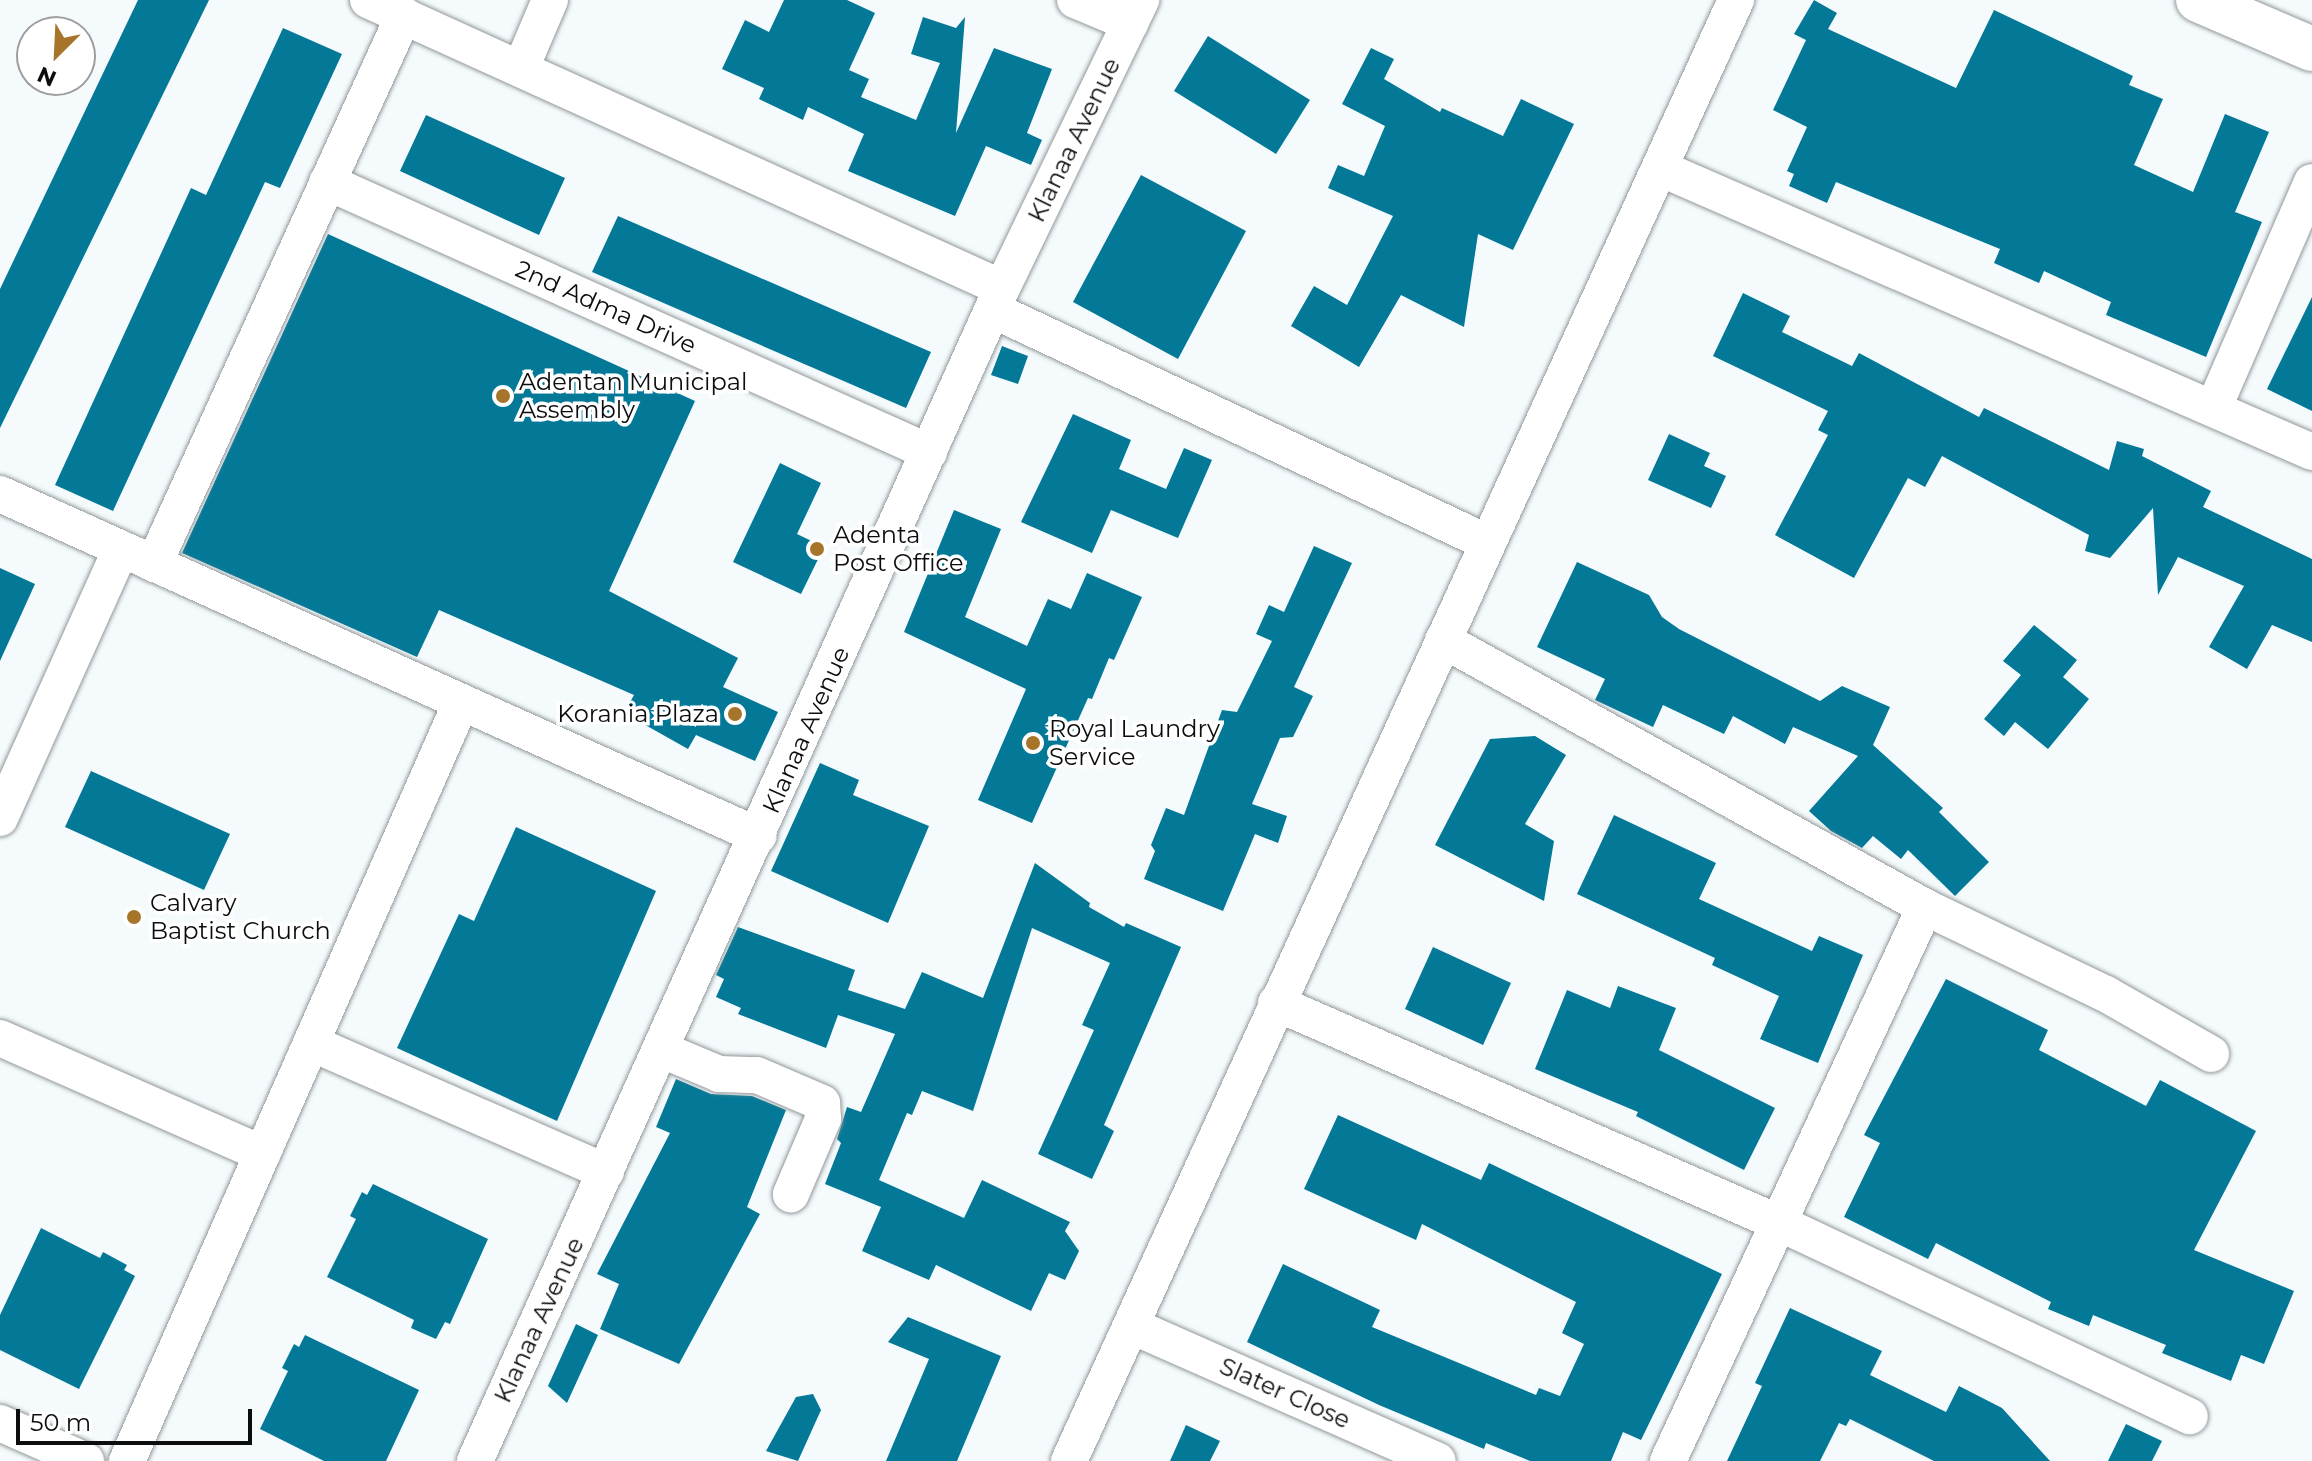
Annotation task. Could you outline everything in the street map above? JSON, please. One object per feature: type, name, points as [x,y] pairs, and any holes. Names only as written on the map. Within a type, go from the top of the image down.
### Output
[{"type":"street","points":[[368,0],[521,68],[998,299],[1486,542]]},
{"type":"street","points":[[521,68],[550,0]]},
{"type":"street","points":[[1075,0],[1135,12]]},
{"type":"street","points":[[1069,1461],[1486,542],[1662,169],[1736,0]]},
{"type":"street","points":[[2198,0],[2312,49]]},
{"type":"street","name":"Klanaa Avenue","points":[[475,1461],[759,836],[998,299],[1135,12]]},
{"type":"street","points":[[154,564],[404,15]]},
{"type":"street","points":[[1662,169],[2312,452]]},
{"type":"street","name":"2nd Adma Drive","points":[[327,182],[929,452]]},
{"type":"street","points":[[2214,407],[2312,182]]},
{"type":"street","points":[[0,494],[460,705],[759,836]]},
{"type":"street","points":[[0,818],[121,549]]},
{"type":"street","points":[[1443,640],[1925,907],[2106,994],[2211,1054]]},
{"type":"street","points":[[127,1461],[460,705]]},
{"type":"street","points":[[1668,1461],[1925,907]]},
{"type":"street","points":[[1276,1003],[1779,1223],[2190,1416]]},
{"type":"street","points":[[0,1038],[263,1154]]},
{"type":"street","points":[[311,1043],[606,1172]]},
{"type":"street","points":[[662,1050],[719,1074],[757,1075],[822,1103],[823,1119],[791,1194]]},
{"type":"street","name":"Slater Close","points":[[1132,1326],[1438,1461]]},
{"type":"street","points":[[0,1423],[86,1461]]},
{"type":"building","points":[[138,0],[209,0],[0,428],[0,289],[92,96],[96,96],[96,88]]},
{"type":"building","points":[[784,0],[847,0],[875,13],[849,70],[869,79],[861,97],[916,120],[940,63],[911,54],[923,17],[956,28],[965,17],[956,133],[994,48],[1052,69],[1027,133],[1042,140],[1031,165],[986,146],[955,216],[848,171],[864,134],[808,107],[803,120],[759,99],[764,88],[722,69],[745,20],[769,32]]},
{"type":"building","points":[[1814,0],[1837,13],[1828,29],[1956,88],[1994,10],[2133,76],[2129,85],[2163,99],[2134,165],[2193,192],[2225,114],[2269,132],[2235,212],[2262,222],[2206,357],[2106,315],[2111,302],[2044,271],[2039,283],[1994,263],[2000,249],[1836,182],[1827,203],[1789,186],[1794,174],[1787,171],[1807,127],[1773,110],[1806,40],[1794,34]]},
{"type":"building","points":[[283,28],[342,54],[280,188],[265,182],[113,511],[55,485],[191,188],[206,195]]},
{"type":"building","points":[[1208,36],[1310,100],[1276,154],[1174,91]]},
{"type":"building","points":[[1371,48],[1394,59],[1384,79],[1440,112],[1442,108],[1503,136],[1521,99],[1574,124],[1513,250],[1478,234],[1464,327],[1401,295],[1359,367],[1291,326],[1314,286],[1347,305],[1393,216],[1328,188],[1338,165],[1364,176],[1385,126],[1342,104]]},
{"type":"building","points":[[426,115],[565,178],[539,235],[400,171]]},
{"type":"building","points":[[1141,175],[1246,231],[1178,359],[1073,302]]},
{"type":"building","points":[[618,216],[931,352],[906,408],[592,272]]},
{"type":"building","points":[[328,234],[695,401],[609,591],[738,658],[723,687],[778,712],[755,761],[696,735],[688,749],[624,713],[634,695],[439,610],[417,657],[182,553]]},
{"type":"building","points":[[1743,293],[1790,316],[1782,332],[1852,366],[1859,353],[1979,417],[1984,408],[2109,470],[2117,441],[2144,449],[2142,456],[2211,491],[2203,507],[2312,559],[2312,642],[2272,625],[2247,669],[2209,647],[2244,586],[2178,557],[2158,595],[2153,508],[2110,558],[2085,551],[2089,535],[1942,456],[1925,487],[1908,478],[1854,578],[1775,535],[1828,435],[1818,430],[1828,411],[1713,356]]},
{"type":"building","points":[[2312,297],[2312,411],[2267,389]]},
{"type":"building","points":[[1002,346],[1028,356],[1018,384],[991,375]]},
{"type":"building","points":[[1073,414],[1131,440],[1119,469],[1166,489],[1184,448],[1212,460],[1178,538],[1111,510],[1092,553],[1021,522]]},
{"type":"building","points":[[1669,434],[1710,453],[1704,466],[1726,476],[1711,508],[1648,480]]},
{"type":"building","points":[[780,463],[821,483],[797,534],[824,547],[801,594],[733,562]]},
{"type":"building","points":[[954,510],[1001,529],[965,617],[1027,646],[1048,599],[1071,609],[1087,573],[1142,597],[1114,660],[1109,658],[1092,699],[1088,698],[1032,823],[978,800],[1026,689],[904,632]]},
{"type":"building","points":[[1314,546],[1352,563],[1294,687],[1313,696],[1293,737],[1280,738],[1252,804],[1287,816],[1278,843],[1255,834],[1223,911],[1144,879],[1155,851],[1151,845],[1166,808],[1184,815],[1222,710],[1237,712],[1272,641],[1256,634],[1269,605],[1284,612]]},
{"type":"building","points":[[1577,562],[1649,595],[1662,617],[1679,629],[1820,701],[1842,686],[1890,707],[1873,745],[1943,808],[1939,812],[1989,862],[1955,896],[1908,850],[1901,859],[1873,836],[1862,848],[1831,831],[1809,811],[1858,756],[1793,727],[1785,744],[1733,716],[1724,734],[1663,705],[1653,727],[1595,700],[1605,679],[1537,647]]},
{"type":"building","points":[[0,568],[35,584],[0,661]]},
{"type":"building","points":[[2034,625],[2077,660],[2063,677],[2089,699],[2048,749],[2015,722],[2004,736],[1984,719],[2021,675],[2003,661]]},
{"type":"building","points":[[1535,736],[1566,755],[1525,824],[1554,841],[1544,901],[1435,845],[1490,739]]},
{"type":"building","points":[[820,763],[859,780],[853,795],[929,826],[888,923],[771,871]]},
{"type":"building","points":[[91,771],[230,834],[204,890],[65,827]]},
{"type":"building","points":[[1614,815],[1716,863],[1699,899],[1812,951],[1819,936],[1863,955],[1818,1063],[1760,1039],[1779,996],[1712,965],[1715,958],[1577,894]]},
{"type":"building","points":[[516,827],[656,891],[557,1121],[397,1048],[459,914],[474,921]]},
{"type":"building","points":[[1035,863],[1090,903],[1089,907],[1124,927],[1126,923],[1181,947],[1104,1125],[1114,1131],[1092,1179],[1038,1154],[1094,1030],[1082,1025],[1110,963],[1032,928],[973,1111],[922,1091],[912,1115],[907,1113],[879,1180],[964,1218],[982,1180],[1070,1222],[1065,1231],[1079,1251],[1065,1280],[1049,1273],[1031,1311],[936,1265],[929,1280],[862,1251],[881,1207],[825,1184],[841,1143],[837,1139],[847,1107],[861,1112],[895,1034],[838,1015],[826,1048],[738,1014],[741,1008],[716,997],[724,979],[716,975],[738,927],[855,970],[848,990],[905,1009],[922,972],[983,998]]},
{"type":"building","points":[[1433,947],[1511,983],[1483,1045],[1405,1009]]},
{"type":"building","points":[[1946,979],[2048,1030],[2039,1050],[2146,1106],[2160,1080],[2256,1131],[2194,1250],[2294,1291],[2264,1364],[2241,1355],[2231,1381],[2162,1353],[2166,1345],[2093,1315],[2089,1326],[2048,1309],[2051,1302],[1936,1243],[1928,1259],[1844,1217],[1880,1143],[1864,1135]]},
{"type":"building","points":[[1618,986],[1676,1008],[1659,1050],[1775,1108],[1744,1170],[1636,1116],[1638,1112],[1535,1069],[1567,990],[1610,1008]]},
{"type":"building","points":[[676,1079],[711,1094],[752,1096],[786,1110],[747,1207],[760,1214],[679,1364],[600,1329],[619,1284],[597,1274],[670,1133],[656,1127]]},
{"type":"building","points":[[1338,1115],[1481,1180],[1489,1163],[1722,1274],[1641,1440],[1623,1432],[1611,1461],[1530,1461],[1486,1443],[1484,1449],[1379,1405],[1247,1342],[1283,1264],[1380,1310],[1372,1327],[1536,1395],[1539,1388],[1560,1396],[1584,1344],[1562,1333],[1576,1302],[1422,1224],[1416,1240],[1304,1189]]},
{"type":"building","points":[[373,1184],[488,1239],[450,1324],[445,1322],[436,1339],[411,1328],[414,1320],[327,1277],[356,1219],[350,1216],[362,1192],[367,1195]]},
{"type":"building","points":[[41,1228],[100,1258],[103,1252],[127,1265],[124,1270],[135,1276],[79,1389],[0,1350],[0,1315]]},
{"type":"building","points":[[1790,1308],[1882,1351],[1870,1375],[1946,1412],[1959,1386],[2002,1408],[2050,1461],[1934,1461],[1850,1419],[1846,1426],[1839,1423],[1820,1461],[1727,1461],[1762,1386],[1755,1383]]},
{"type":"building","points":[[908,1317],[1001,1356],[957,1461],[886,1461],[929,1359],[888,1342]]},
{"type":"building","points":[[576,1324],[598,1335],[567,1403],[548,1386]]},
{"type":"building","points":[[305,1335],[419,1390],[386,1461],[324,1461],[260,1429],[288,1371],[282,1368],[294,1344],[299,1347]]},
{"type":"building","points":[[813,1394],[821,1410],[798,1461],[766,1451],[796,1397]]},
{"type":"building","points":[[2126,1424],[2162,1441],[2152,1461],[2108,1461]]},
{"type":"building","points":[[1186,1425],[1220,1441],[1210,1461],[1170,1461]]},
{"type":"place","name":"Adentan Municipal Assembly","points":[[503,396]]},
{"type":"place","name":"Adenta Post Office","points":[[817,549]]},
{"type":"place","name":"Korania Plaza","points":[[735,714]]},
{"type":"place","name":"Royal Laundry Service","points":[[1033,743]]},
{"type":"place","name":"Calvary Baptist Church","points":[[134,917]]}]
